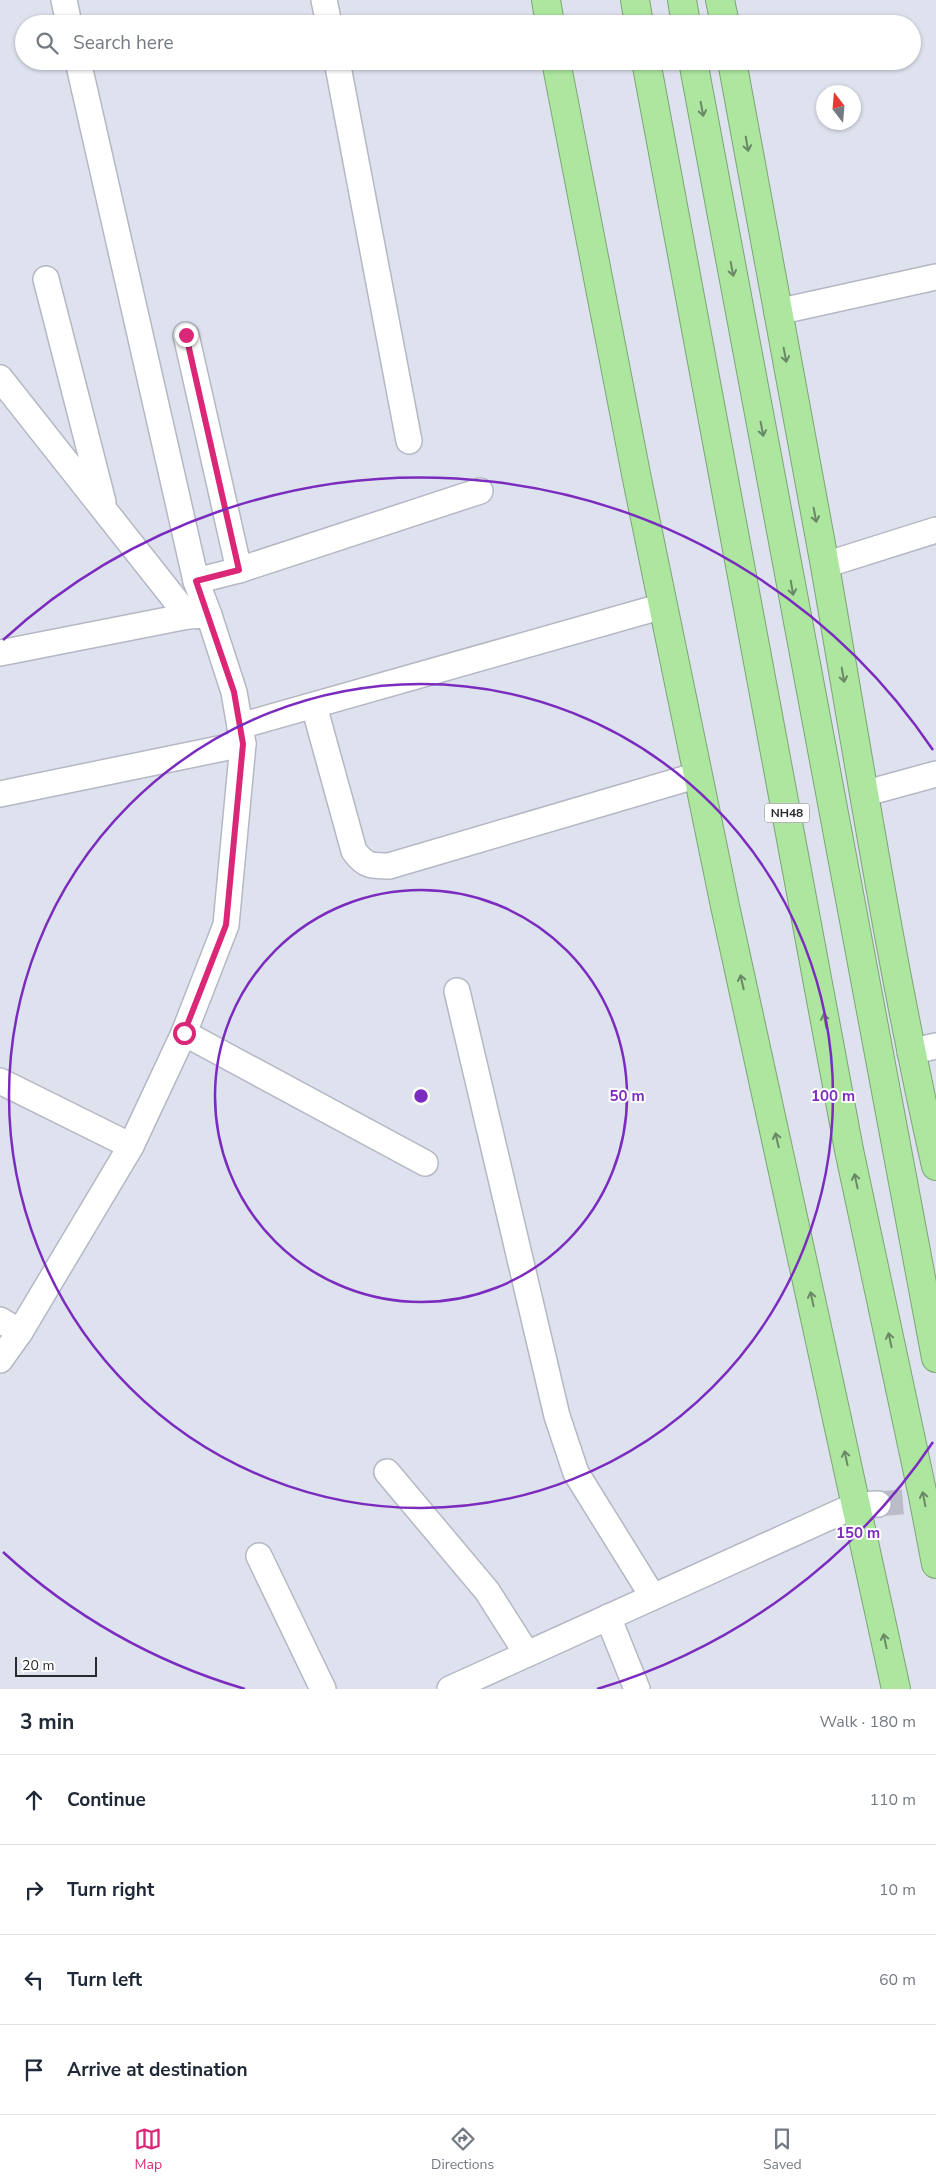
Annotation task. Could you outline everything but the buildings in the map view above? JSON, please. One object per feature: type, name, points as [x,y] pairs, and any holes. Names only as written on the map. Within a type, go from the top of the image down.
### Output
[{"type":"highway","points":[[546,0],[548,15]]},
{"type":"highway","points":[[635,0],[638,15]]},
{"type":"highway","points":[[682,0],[684,15]]},
{"type":"highway","points":[[720,0],[723,15]]},
{"type":"highway","points":[[558,70],[698,775],[867,1505],[896,1689]]},
{"type":"highway","name":"NH48","points":[[648,70],[849,1150],[936,1564]]},
{"type":"highway","points":[[695,70],[878,1060],[936,1358]]},
{"type":"highway","points":[[734,70],[825,566],[863,794],[881,882],[923,1049],[936,1166]]},
{"type":"street","points":[[64,0],[67,15]]},
{"type":"street","points":[[324,0],[327,15]]},
{"type":"street","points":[[80,70],[196,581],[199,615]]},
{"type":"street","points":[[339,70],[409,441]]},
{"type":"street","points":[[777,312],[936,276]]},
{"type":"street","points":[[46,279],[106,511]]},
{"type":"street","points":[[186,335],[239,570]]},
{"type":"street","points":[[0,378],[106,511],[199,615],[234,692],[242,735],[226,925],[184,1033],[131,1146],[10,1326],[0,1360]]},
{"type":"street","points":[[196,581],[239,570],[480,491]]},
{"type":"street","points":[[825,566],[936,530]]},
{"type":"street","points":[[0,794],[242,735],[314,706],[663,606]]},
{"type":"street","points":[[0,653],[199,615]]},
{"type":"street","points":[[314,706],[354,851],[362,862],[374,866],[389,866],[698,775]]},
{"type":"street","points":[[863,794],[936,774]]},
{"type":"street","points":[[457,991],[557,1416],[576,1473],[653,1597]]},
{"type":"street","points":[[184,1033],[424,1164]]},
{"type":"street","points":[[1,1076],[131,1146]]},
{"type":"street","points":[[387,1472],[487,1591],[527,1654]]},
{"type":"street","points":[[450,1689],[653,1597],[867,1505]]},
{"type":"street","points":[[259,1556],[323,1689]]},
{"type":"street","points":[[608,1617],[637,1689]]},
{"type":"tunnel","points":[[878,1504],[936,1499]]},
{"type":"route","points":[[184,1033],[226,925],[243,744],[234,692],[196,581],[239,570],[186,335]]}]
